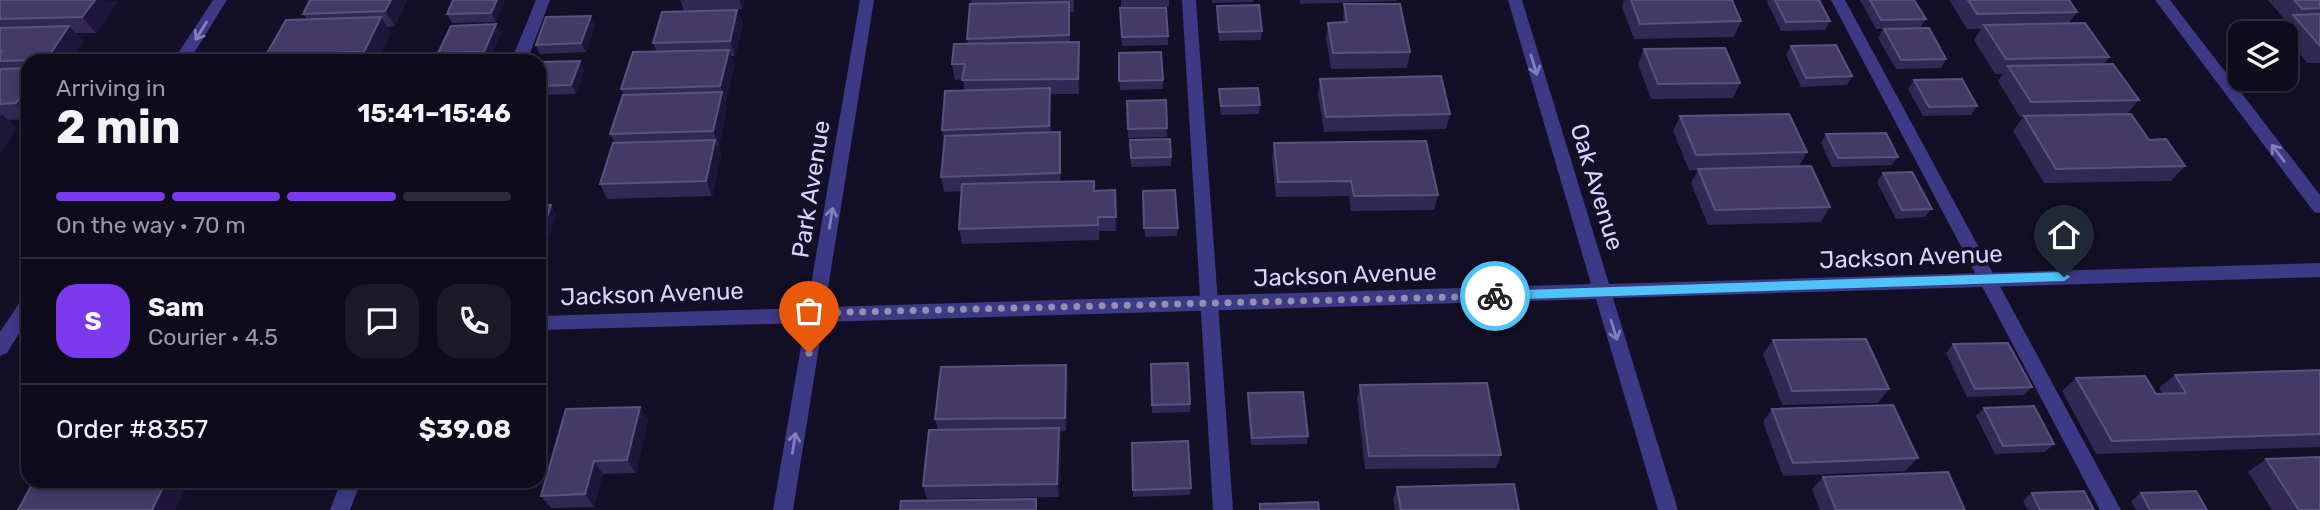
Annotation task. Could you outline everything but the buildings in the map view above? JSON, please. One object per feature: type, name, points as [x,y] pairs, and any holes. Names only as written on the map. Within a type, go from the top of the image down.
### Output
[{"type":"street","points":[[185,54],[220,0]]},
{"type":"street","points":[[522,54],[543,0]]},
{"type":"street","name":"Park Avenue","points":[[783,510],[867,0]]},
{"type":"street","points":[[1189,0],[1223,510]]},
{"type":"street","name":"Oak Avenue","points":[[1514,0],[1668,510]]},
{"type":"street","points":[[1838,0],[2110,510]]},
{"type":"street","points":[[2162,0],[2320,207]]},
{"type":"street","name":"Jackson Avenue","points":[[546,323],[2320,270]]},
{"type":"street","points":[[2,341],[21,314]]},
{"type":"street","points":[[2,341],[21,338]]},
{"type":"street","points":[[340,510],[348,488]]},
{"type":"way so far","points":[[809,353],[815,313],[1495,296]]},
{"type":"route","points":[[1495,296],[2064,277]]}]
